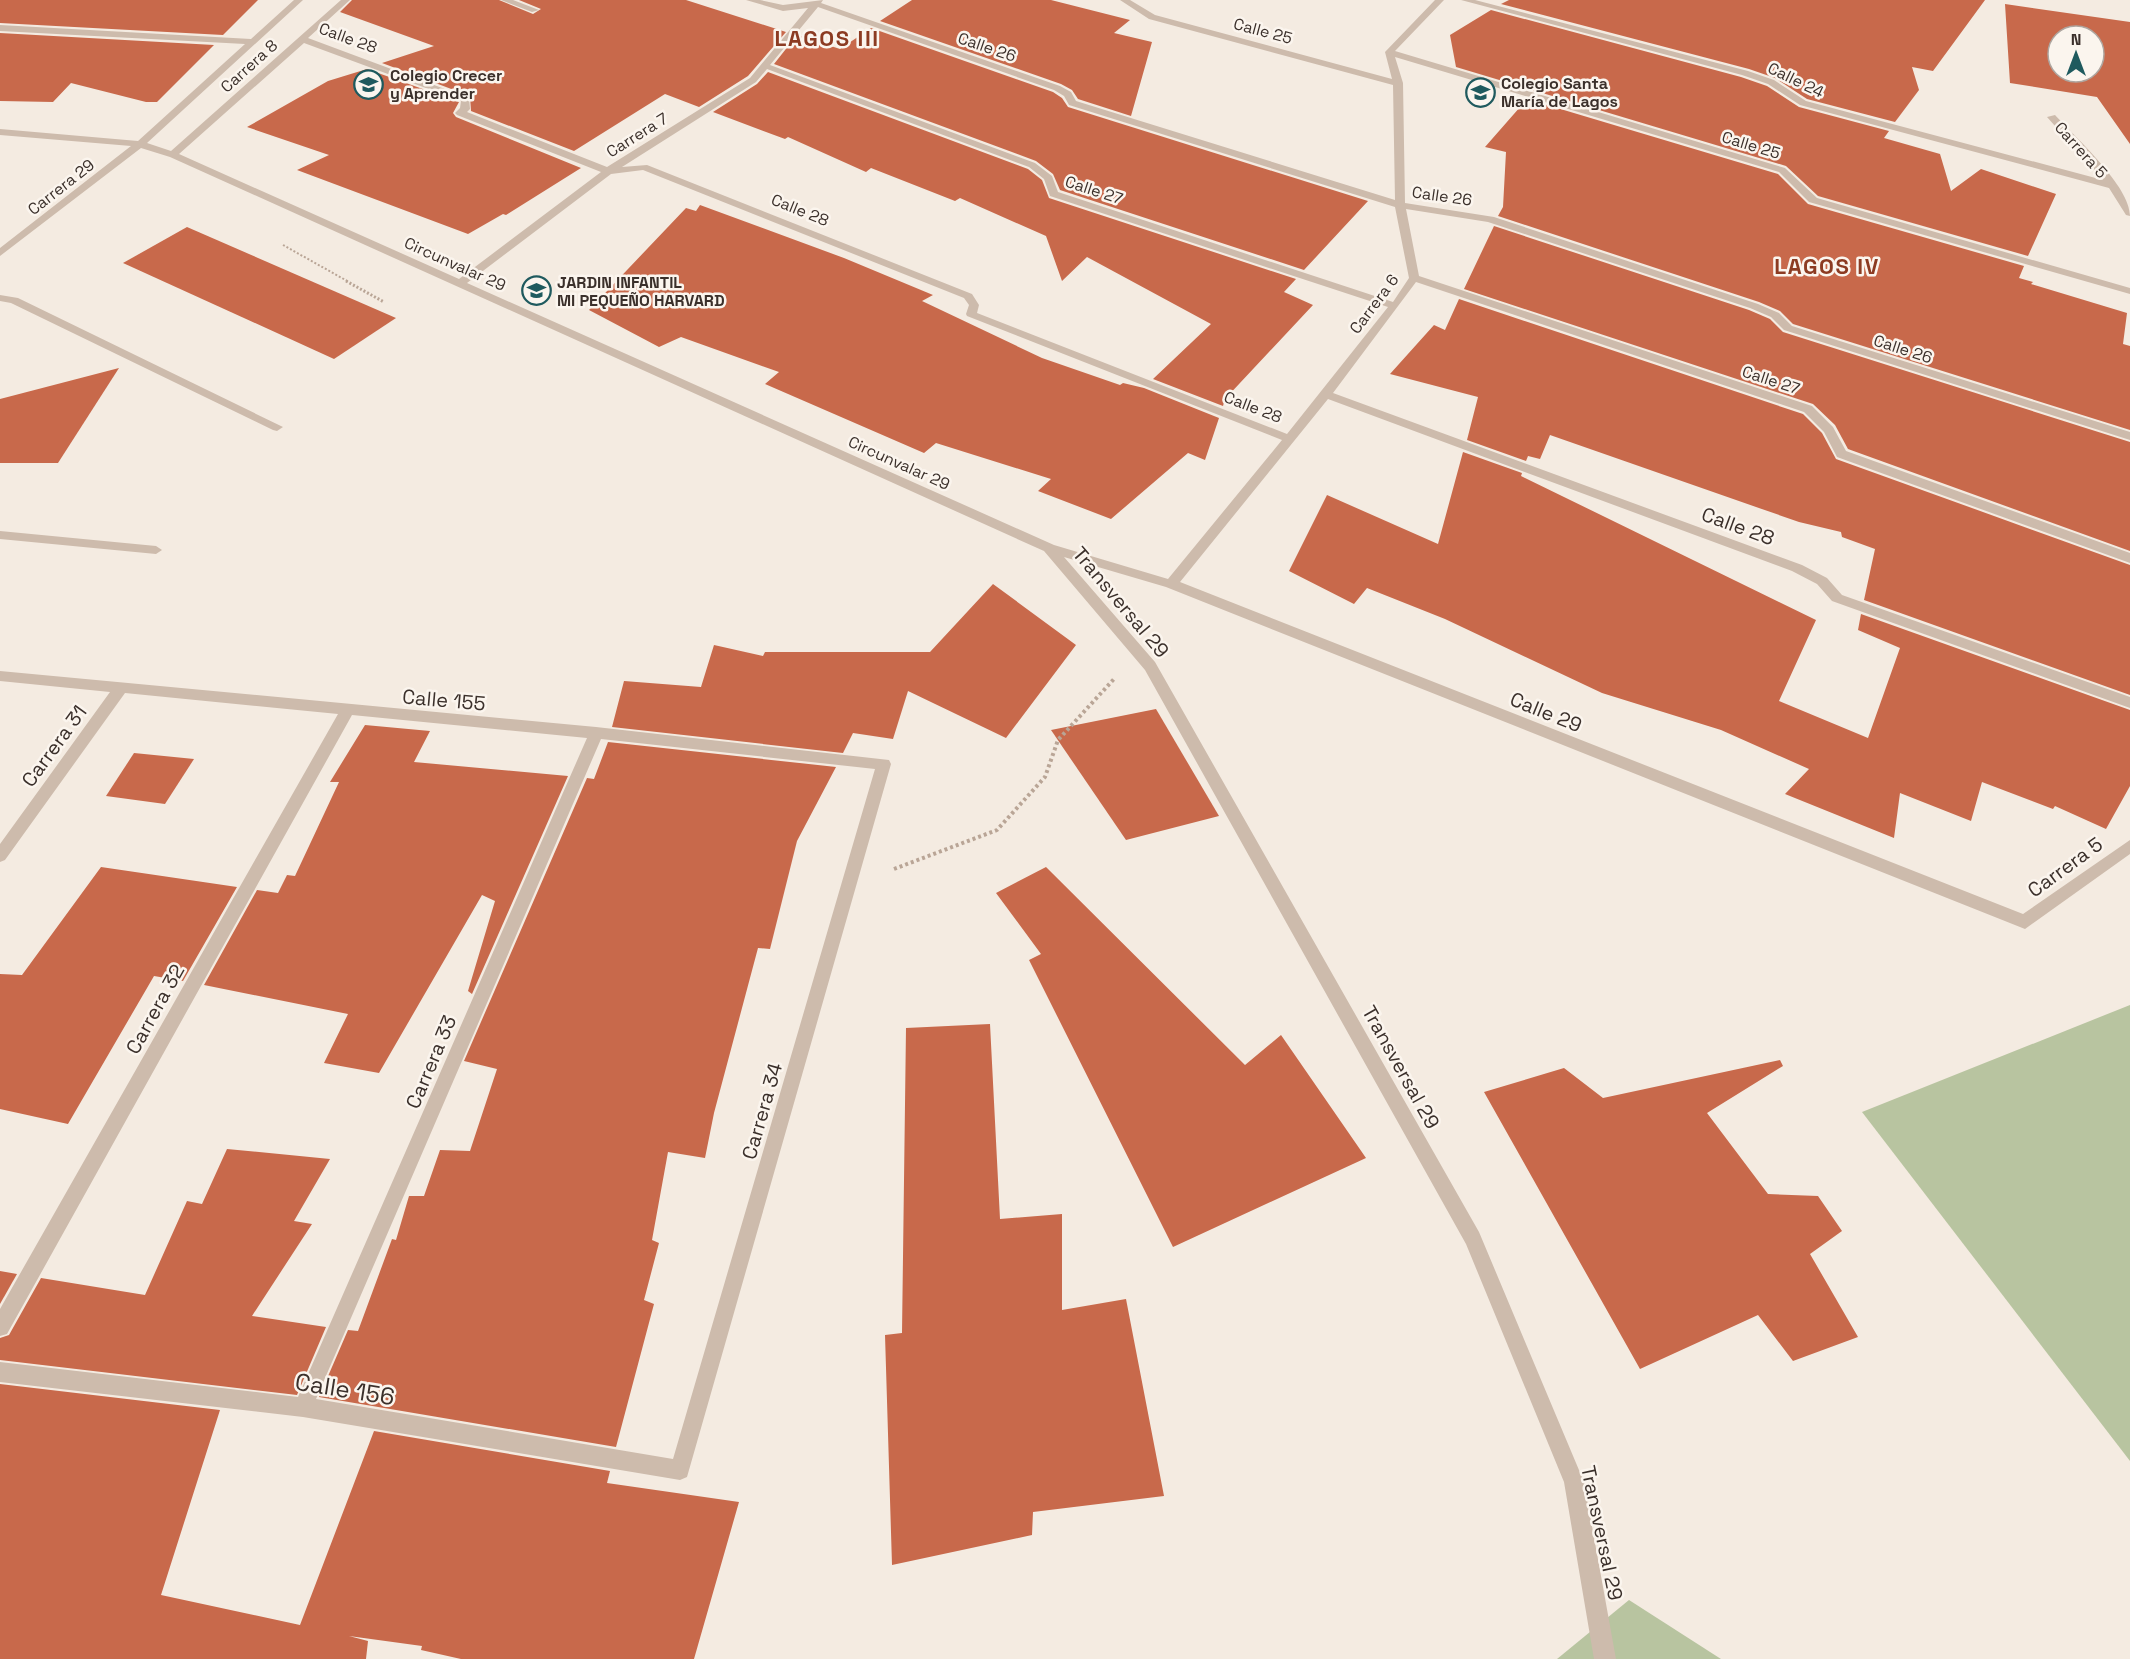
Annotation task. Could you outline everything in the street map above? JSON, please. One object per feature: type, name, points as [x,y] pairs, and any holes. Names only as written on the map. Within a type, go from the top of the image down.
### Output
[{"type":"street","name":"Carrera 8","points":[[140,144],[299,0]]},
{"type":"street","name":"Carrera 8","points":[[173,155],[346,0]]},
{"type":"street","points":[[505,0],[536,10]]},
{"type":"street","name":"Calle 26","points":[[750,0],[783,8],[818,2],[1057,88],[1068,94],[1071,103],[1400,205],[1490,219],[1754,306],[1775,315],[1788,328],[2130,436]]},
{"type":"street","name":"Calle 25","points":[[1124,0],[1152,17],[1398,83]]},
{"type":"street","points":[[1389,52],[1440,0]]},
{"type":"street","name":"Calle 24","points":[[1465,0],[1744,73],[1771,82],[1803,103],[2113,186]]},
{"type":"street","name":"Carrera 7","points":[[459,284],[608,171],[753,80],[818,2]]},
{"type":"street","points":[[0,28],[253,42]]},
{"type":"street","name":"Calle 28","points":[[302,39],[466,100],[465,109],[460,113],[608,171],[644,167],[968,296],[974,305],[971,314],[1287,438]]},
{"type":"street","name":"Calle 25","points":[[1389,52],[1782,170],[1813,200],[2130,291]]},
{"type":"street","name":"Carrera 6","points":[[1171,584],[1287,438],[1326,394],[1414,278],[1400,205],[1398,83],[1389,52]]},
{"type":"street","name":"Calle 27","points":[[766,66],[1032,165],[1049,178],[1053,194],[1395,306]]},
{"type":"street","name":"Carrera 5","points":[[2052,117],[2113,186],[2130,213]]},
{"type":"street","name":"Circunvalar 29","points":[[0,132],[140,144],[173,155],[1049,548]]},
{"type":"street","name":"Carrera 29","points":[[0,253],[140,144]]},
{"type":"street","name":"Calle 27","points":[[1414,278],[1808,409],[1829,430],[1841,454],[2130,558]]},
{"type":"street","points":[[0,298],[14,300],[277,427]]},
{"type":"street","name":"Calle 28","points":[[1326,394],[1797,568],[1822,581],[1837,598],[2130,703]]},
{"type":"street","points":[[0,535],[156,550]]},
{"type":"street","name":"Calle 29","points":[[1049,548],[1171,584],[2025,922]]},
{"type":"street","name":"Transversal 29","points":[[1049,548],[1150,666],[1473,1238],[1574,1482],[1605,1659]]},
{"type":"street","name":"Calle 155","points":[[0,676],[347,711],[596,733],[884,764]]},
{"type":"street","name":"Carrera 31","points":[[0,855],[120,689]]},
{"type":"street","name":"Carrera 32","points":[[0,1327],[347,711]]},
{"type":"street","name":"Carrera 33","points":[[303,1407],[596,733]]},
{"type":"street","name":"Carrera 34","points":[[680,1470],[884,764]]},
{"type":"street","name":"Carrera 5","points":[[2025,922],[2130,846]]},
{"type":"street","name":"Calle 156","points":[[0,1372],[303,1407],[680,1470]]},
{"type":"path","points":[[849,886],[997,830],[1046,777],[1058,740],[1139,652]]},
{"type":"green space","points":[[2130,1005],[2130,1461],[1862,1112]]},
{"type":"green space","points":[[1629,1600],[1721,1659],[1557,1659]]},
{"type":"building","points":[[0,0],[258,0],[223,35],[0,23]]},
{"type":"building","points":[[352,0],[499,0],[533,14],[541,9],[519,0],[686,0],[786,32],[748,76],[699,107],[665,94],[574,151],[471,111],[470,96],[382,63],[434,46],[340,12]]},
{"type":"building","points":[[912,0],[1051,0],[1130,20],[1114,33],[1152,42],[1131,116],[1078,99],[1072,90],[1061,84],[880,21]]},
{"type":"building","points":[[1509,0],[1985,0],[1933,71],[1912,67],[1919,90],[1895,122],[1807,99],[1775,78],[1749,69],[1501,4]]},
{"type":"building","points":[[2005,4],[2130,22],[2130,144],[2097,97],[2010,83]]},
{"type":"building","points":[[1491,10],[1741,77],[1767,86],[1799,107],[1889,131],[1884,138],[1940,154],[1951,191],[1981,169],[2056,194],[2028,256],[1818,196],[1786,166],[1456,67],[1450,35]]},
{"type":"building","points":[[871,28],[1053,92],[1062,98],[1068,107],[1368,201],[1304,270],[1060,190],[1053,174],[1036,161],[774,64],[797,35],[840,49]]},
{"type":"building","points":[[0,33],[214,45],[157,102],[146,102],[71,83],[53,102],[0,101]]},
{"type":"building","points":[[367,69],[459,102],[453,113],[456,117],[581,168],[506,215],[503,214],[468,234],[297,170],[329,155],[247,127],[328,81]]},
{"type":"building","points":[[768,72],[1028,169],[1042,180],[1049,198],[1296,279],[1284,292],[1313,305],[1225,399],[1223,406],[1153,379],[1211,324],[1087,257],[1062,281],[1046,236],[960,198],[955,201],[871,168],[866,172],[788,137],[785,139],[713,112],[757,84]]},
{"type":"building","points":[[1527,99],[1778,174],[1808,204],[2024,266],[2019,278],[2033,282],[2031,284],[2127,313],[2123,344],[2130,346],[2130,430],[1793,324],[1780,311],[1759,302],[1498,216],[1503,207],[1506,152],[1485,147]]},
{"type":"building","points":[[700,205],[844,258],[933,295],[922,301],[1042,358],[1120,385],[1123,383],[1144,388],[1219,418],[1205,460],[1188,453],[1111,519],[1038,491],[1051,479],[936,443],[924,453],[765,384],[779,372],[681,337],[659,347],[589,310],[686,208],[696,211]]},
{"type":"building","points":[[1494,226],[1749,310],[1770,319],[1783,332],[2130,442],[2130,551],[1848,449],[1835,425],[1813,404],[1464,289]]},
{"type":"building","points":[[187,227],[396,318],[334,359],[123,263]]},
{"type":"building","points":[[1459,299],[1803,414],[1822,433],[1836,459],[2130,565],[2130,695],[1864,600],[1875,549],[1842,537],[1841,532],[1799,522],[1550,435],[1540,459],[1528,456],[1526,461],[1467,440],[1478,397],[1390,374],[1434,325],[1445,330]]},
{"type":"building","points":[[119,368],[58,463],[0,463],[0,399]]},
{"type":"building","points":[[1463,452],[1522,473],[1521,476],[1816,620],[1779,701],[1868,738],[1900,648],[1858,630],[1861,614],[2130,710],[2130,786],[2106,829],[2055,806],[2053,809],[1982,782],[1971,821],[1900,793],[1894,838],[1785,794],[1809,769],[1721,730],[1602,693],[1445,619],[1367,588],[1354,604],[1289,571],[1327,495],[1438,544]]},
{"type":"building","points":[[993,584],[1076,645],[1006,738],[908,691],[893,739],[853,733],[843,753],[612,727],[624,681],[701,687],[714,645],[763,656],[765,652],[930,652]]},
{"type":"building","points":[[1156,709],[1219,816],[1126,840],[1051,730]]},
{"type":"building","points":[[365,725],[430,731],[414,762],[568,776],[472,994],[468,991],[495,901],[482,895],[379,1073],[324,1063],[348,1014],[204,985],[257,890],[278,893],[287,875],[295,876],[339,782],[330,782]]},
{"type":"building","points":[[608,742],[836,767],[797,841],[770,949],[758,948],[714,1113],[705,1158],[668,1152],[652,1240],[659,1243],[644,1300],[654,1304],[616,1447],[319,1397],[348,1330],[358,1331],[392,1239],[396,1240],[409,1196],[424,1196],[440,1150],[470,1151],[497,1069],[464,1061],[587,778],[594,779]]},
{"type":"building","points":[[134,753],[194,759],[165,804],[106,796]]},
{"type":"building","points":[[101,867],[237,887],[183,981],[154,976],[68,1124],[0,1109],[0,974],[22,975]]},
{"type":"building","points":[[1046,867],[1245,1065],[1281,1035],[1366,1158],[1173,1247],[1029,960],[1041,954],[996,893]]},
{"type":"building","points":[[990,1024],[1000,1219],[1062,1214],[1062,1310],[1126,1299],[1164,1496],[1033,1512],[1032,1535],[892,1565],[885,1335],[902,1333],[906,1028]]},
{"type":"building","points":[[1780,1060],[1783,1066],[1707,1113],[1768,1194],[1818,1196],[1842,1231],[1810,1254],[1858,1337],[1793,1361],[1758,1315],[1640,1369],[1484,1092],[1564,1068],[1603,1098]]},
{"type":"building","points":[[227,1149],[330,1159],[294,1221],[312,1224],[252,1316],[326,1327],[297,1395],[0,1360],[0,1338],[9,1335],[41,1278],[145,1295],[187,1201],[202,1204]]},
{"type":"building","points":[[0,1271],[17,1274],[0,1304]]},
{"type":"building","points":[[0,1384],[220,1410],[161,1595],[300,1625],[374,1431],[610,1471],[607,1483],[739,1502],[694,1659],[461,1659],[421,1650],[422,1646],[349,1636],[368,1641],[366,1659],[0,1659]]},
{"type":"place","name":"Colegio Crecer y Aprender","points":[[369,84]]},
{"type":"place","name":"Colegio Santa María de Lagos","points":[[1480,92]]},
{"type":"place","name":"JARDIN INFANTIL MI PEQUEÑO HARVARD","points":[[536,291]]},
{"type":"district","name":"LAGOS III","points":[[827,38]]},
{"type":"district","name":"LAGOS IV","points":[[1827,266]]}]
